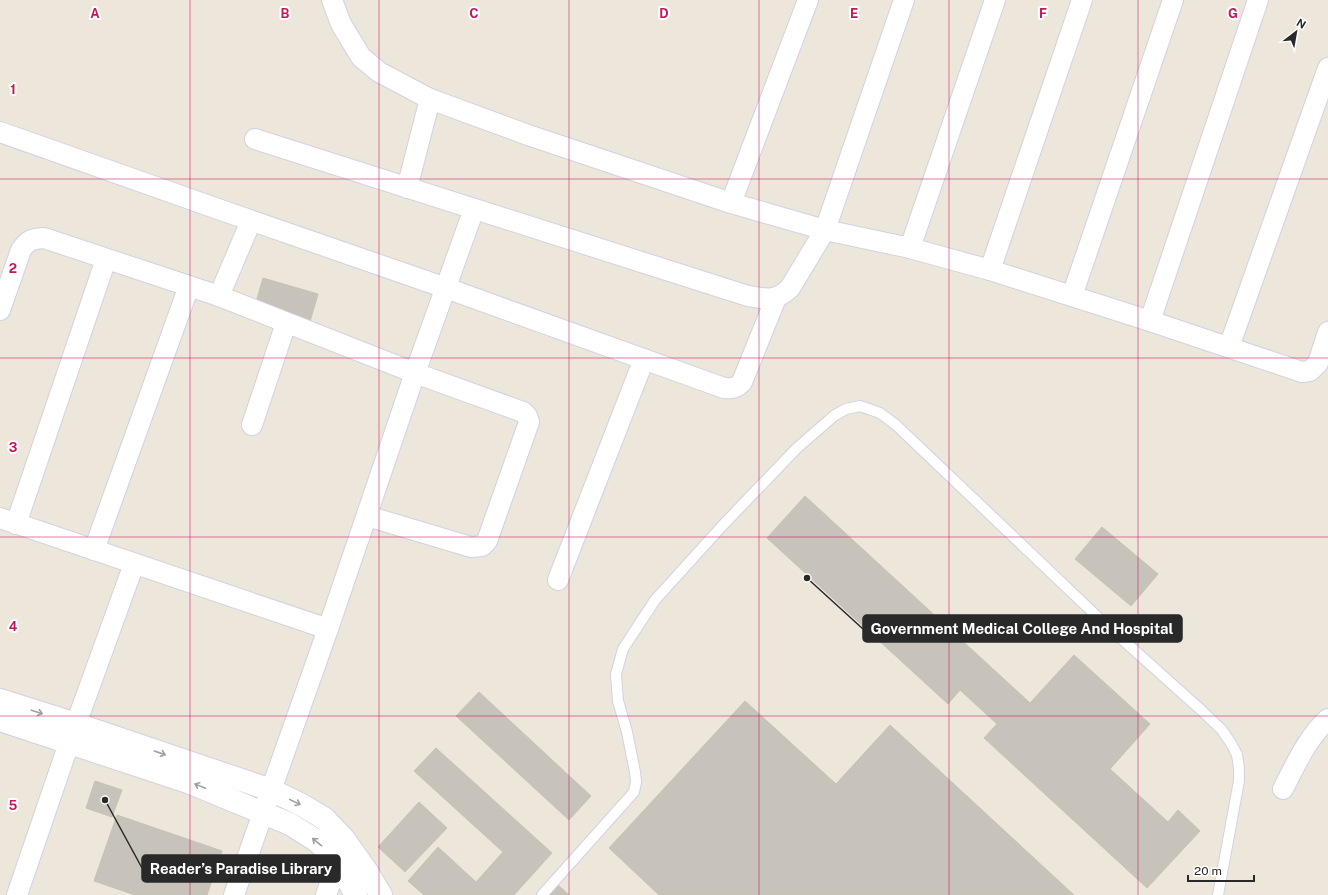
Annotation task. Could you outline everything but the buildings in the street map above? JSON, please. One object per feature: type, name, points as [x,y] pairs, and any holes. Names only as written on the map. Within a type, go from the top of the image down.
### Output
[{"type":"main road","points":[[0,700],[72,733],[290,824],[317,841],[338,862],[356,895]]},
{"type":"main road","points":[[0,720],[72,733],[270,790],[302,805],[325,819],[343,838],[366,870],[380,895]]},
{"type":"street","points":[[332,0],[341,24],[361,56],[379,72],[430,99],[528,135],[731,203],[825,230],[910,248],[990,270],[1150,321],[1302,372],[1310,371],[1318,362],[1328,332]]},
{"type":"street","points":[[731,203],[808,0]]},
{"type":"street","points":[[255,139],[748,296],[776,298],[784,294],[790,288],[825,230],[904,0]]},
{"type":"street","points":[[910,248],[995,0]]},
{"type":"street","points":[[990,270],[1082,0]]},
{"type":"street","points":[[1072,296],[1173,0]]},
{"type":"street","points":[[1150,321],[1258,0]]},
{"type":"street","points":[[1229,347],[1328,68]]},
{"type":"street","points":[[407,188],[430,99]]},
{"type":"street","points":[[0,132],[446,288],[724,388],[732,389],[737,387],[742,382],[776,298]]},
{"type":"street","points":[[234,895],[264,813],[270,790],[328,629],[415,374],[474,209]]},
{"type":"street","points":[[219,296],[251,221]]},
{"type":"street","points":[[0,310],[21,250],[27,242],[34,239],[44,238],[219,296],[415,374],[523,412],[527,416],[529,422],[487,541],[482,546],[471,547],[367,516]]},
{"type":"street","points":[[106,259],[8,521],[328,629]]},
{"type":"street","points":[[94,550],[189,286]]},
{"type":"street","points":[[252,425],[286,323]]},
{"type":"street","points":[[558,580],[644,359]]},
{"type":"street","points":[[17,895],[72,733],[134,564]]},
{"type":"street","points":[[1283,789],[1304,749],[1318,728],[1328,720]]},
{"type":"street","points":[[326,895],[338,862]]},
{"type":"lane","points":[[542,895],[634,792],[636,782],[635,772],[627,732],[618,701],[616,674],[623,649],[636,628],[655,600],[682,568],[798,448],[835,415],[846,409],[860,406],[880,413],[896,425],[1104,624],[1222,730],[1237,755],[1240,768],[1239,781],[1218,895]]},
{"type":"place","name":"Government Medical College And Hospital","points":[[807,578]]},
{"type":"place","name":"Reader’s Paradise Library","points":[[105,800]]}]
